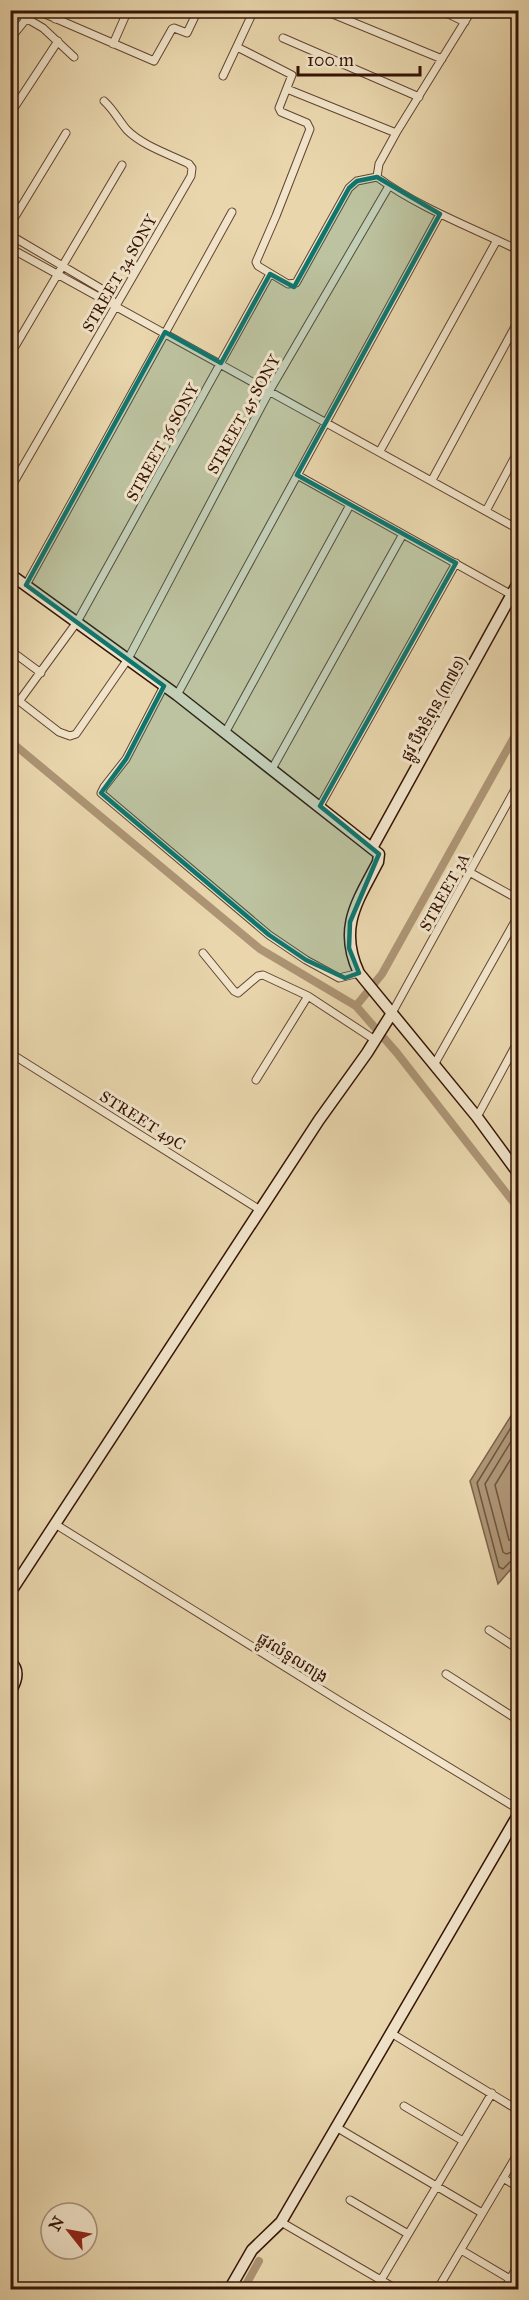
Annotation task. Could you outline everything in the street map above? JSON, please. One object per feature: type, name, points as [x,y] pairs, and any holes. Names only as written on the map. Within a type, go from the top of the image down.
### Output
[{"type":"street","points":[[12,10],[58,41],[74,57]]},
{"type":"street","points":[[36,10],[154,61],[172,29],[187,33],[198,10]]},
{"type":"street","points":[[56,19],[59,10]]},
{"type":"street","points":[[113,44],[128,10]]},
{"type":"street","points":[[223,76],[254,10]]},
{"type":"street","points":[[323,10],[442,59]]},
{"type":"street","points":[[440,10],[465,22]]},
{"type":"street","points":[[377,177],[380,164],[396,133],[472,10]]},
{"type":"street","points":[[10,39],[27,18]]},
{"type":"street","points":[[283,38],[418,97]]},
{"type":"street","points":[[10,114],[58,41]]},
{"type":"street","points":[[237,47],[292,75],[279,108],[280,112],[307,123],[310,129],[256,262],[258,267],[288,284],[297,284],[349,188],[357,181],[377,177],[440,214],[519,250]]},
{"type":"street","points":[[287,88],[396,133]]},
{"type":"street","name":"STREET 34 SONY","points":[[10,489],[190,176],[192,168],[189,164],[133,135],[104,100]]},
{"type":"street","points":[[10,225],[66,133]]},
{"type":"street","points":[[10,355],[122,165]]},
{"type":"street","name":"STREET 45 SONY","points":[[20,700],[59,732],[70,736],[76,734],[128,659],[270,390],[389,186]]},
{"type":"street","points":[[26,585],[232,212]]},
{"type":"street","points":[[177,695],[440,214]]},
{"type":"street","points":[[10,235],[105,291],[115,305]]},
{"type":"street","points":[[380,451],[497,240]]},
{"type":"street","points":[[10,248],[519,529]]},
{"type":"street","name":"STREET 36 SONY","points":[[20,700],[77,622],[270,274]]},
{"type":"street","points":[[432,480],[519,321]]},
{"type":"street","points":[[486,511],[519,452]]},
{"type":"street","points":[[297,475],[512,595]]},
{"type":"street","points":[[225,733],[350,505]]},
{"type":"street","points":[[272,769],[403,534]]},
{"type":"street","points":[[320,806],[456,563]]},
{"type":"street","points":[[10,574],[177,695],[379,854],[378,862],[350,922],[348,937],[351,957],[367,984],[517,1167]]},
{"type":"street","name":"ផ្លូវ បឹងទំពុន (៣៧១)","points":[[372,848],[519,583]]},
{"type":"street","points":[[10,650],[41,673]]},
{"type":"street","points":[[164,686],[126,759],[101,793],[269,935],[306,960],[339,978],[359,973]]},
{"type":"street","points":[[10,693],[20,700]]},
{"type":"street","name":"STREET 3A","points":[[392,1013],[519,784]]},
{"type":"street","points":[[471,873],[519,899]]},
{"type":"street","points":[[434,1065],[519,916]]},
{"type":"street","points":[[203,953],[238,993],[258,976],[263,975],[308,996],[376,1039]]},
{"type":"street","points":[[256,1080],[308,996]]},
{"type":"street","points":[[10,1593],[319,1120],[392,1013]]},
{"type":"street","points":[[477,1117],[519,1041]]},
{"type":"street","name":"STREET 49C","points":[[10,1053],[260,1210]]},
{"type":"street","name":"ផ្លូវលំទួលពង្រ","points":[[55,1524],[519,1809]]},
{"type":"street","points":[[489,1630],[519,1649]]},
{"type":"street","points":[[10,1661],[16,1668],[17,1675],[10,1692]]},
{"type":"street","points":[[446,1674],[519,1720]]},
{"type":"street","points":[[229,2289],[252,2250],[280,2222],[519,1815]]},
{"type":"street","points":[[391,2033],[519,2109]]},
{"type":"street","points":[[381,2280],[492,2093]]},
{"type":"street","points":[[404,2106],[463,2141]]},
{"type":"street","points":[[336,2127],[482,2213]]},
{"type":"street","points":[[437,2289],[519,2153]]},
{"type":"street","points":[[503,2178],[519,2187]]},
{"type":"street","points":[[350,2200],[408,2234]]},
{"type":"street","points":[[280,2222],[398,2289]]},
{"type":"street","points":[[461,2250],[510,2279]]},
{"type":"street","points":[[504,2289],[519,2265]]},
{"type":"highlighted area","points":[[377,177],[440,214],[297,475],[456,563],[320,806],[379,854],[350,922],[349,948],[359,973],[345,978],[306,960],[269,935],[101,793],[126,759],[164,686],[26,585],[165,332],[221,363],[270,274],[294,287],[349,188],[357,181]]},
{"type":"water","points":[[518,1398],[518,1561],[498,1584],[470,1481],[514,1411]]},
{"type":"waterway","points":[[356,1006],[382,974],[518,730]]},
{"type":"waterway","points":[[10,741],[260,949],[356,1006],[397,1053],[518,1208]]},
{"type":"waterway","points":[[243,2290],[259,2261]]}]
